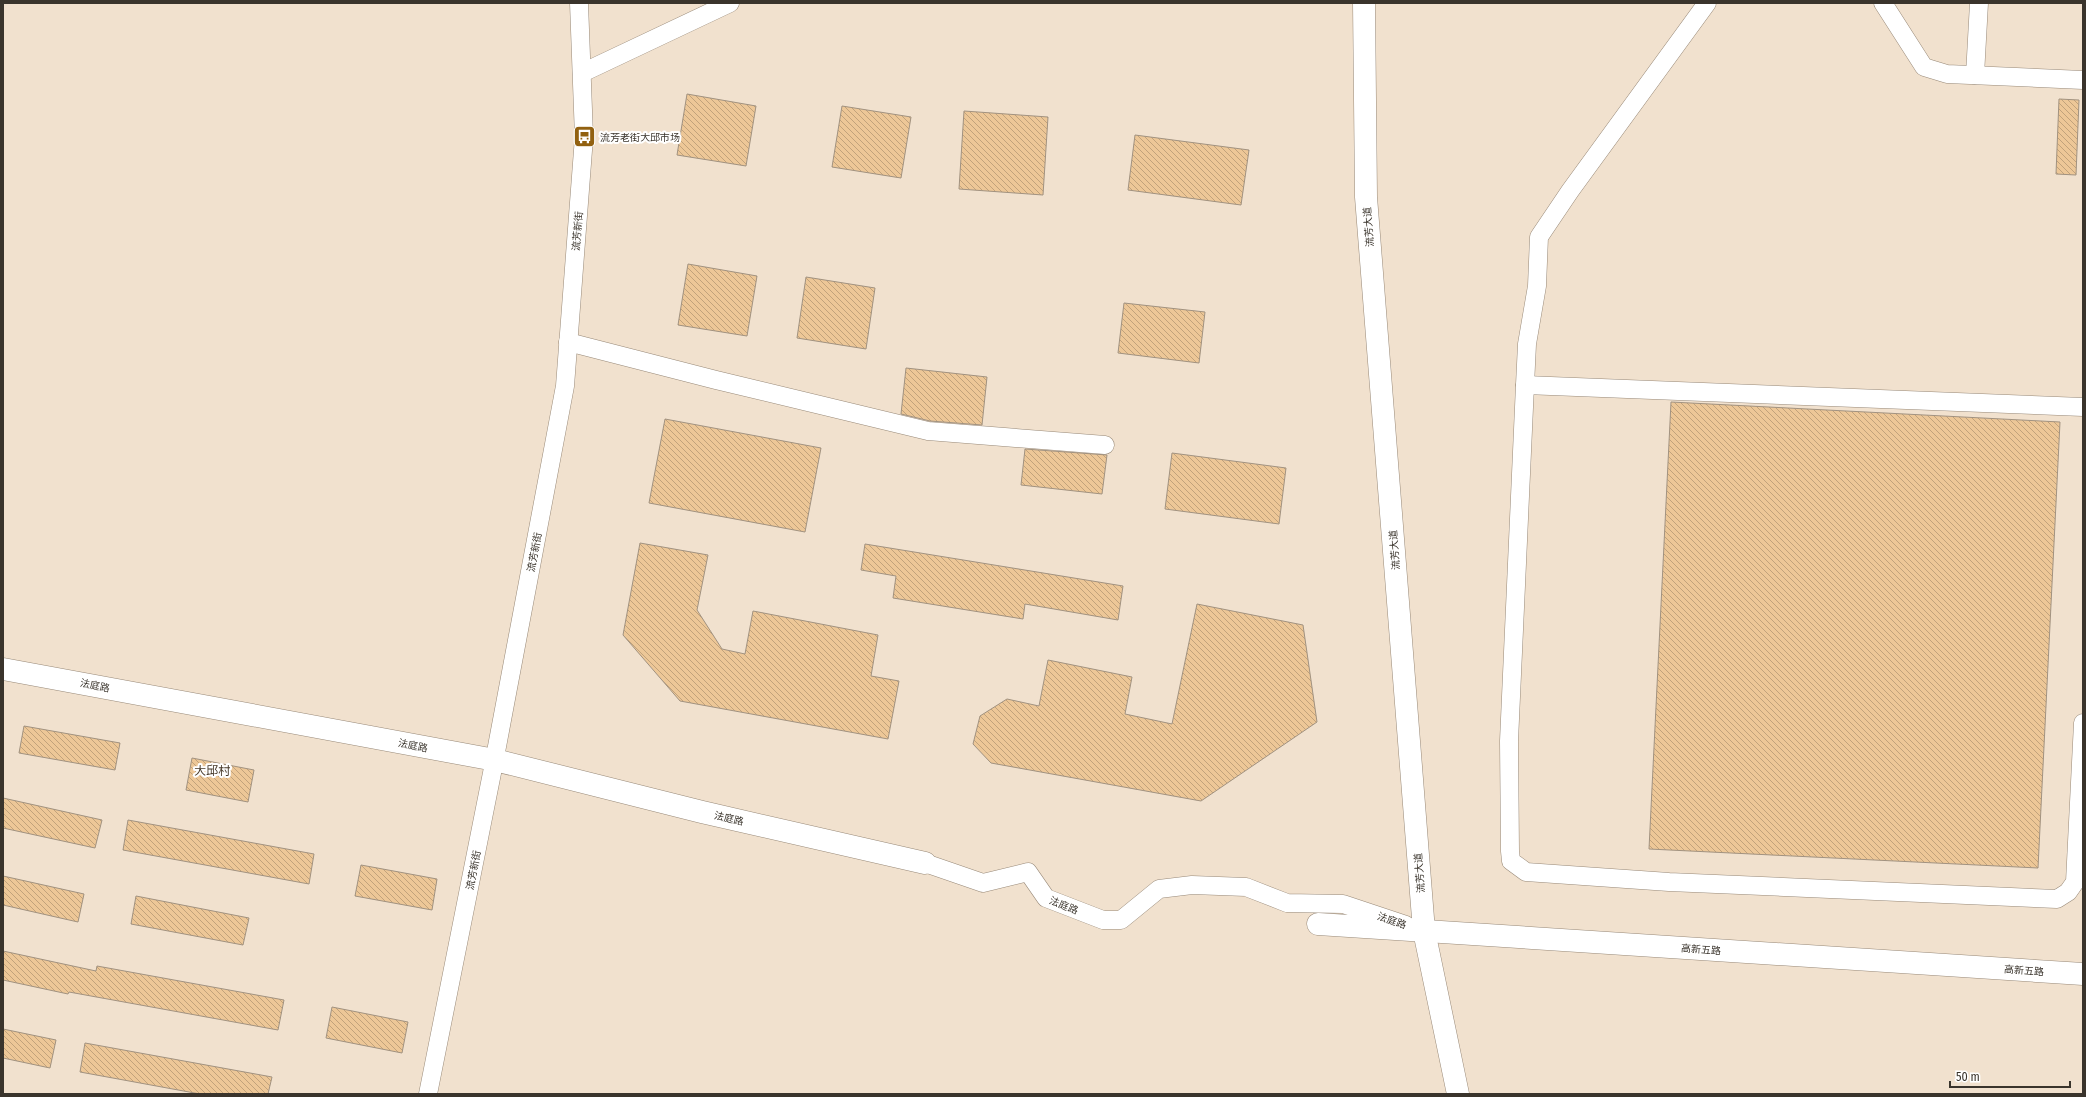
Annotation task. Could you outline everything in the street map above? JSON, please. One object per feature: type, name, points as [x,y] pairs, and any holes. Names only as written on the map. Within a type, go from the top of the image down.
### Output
[{"type":"main road","name":"流芳大道","points":[[1364,3],[1366,197],[1424,931],[1458,1094]]},
{"type":"main road","name":"法庭路","points":[[3,669],[495,760],[702,812],[925,863]]},
{"type":"main road","name":"高新五路","points":[[1318,924],[2083,974]]},
{"type":"street","name":"流芳新街","points":[[428,1094],[495,760],[565,386],[584,137],[580,3]]},
{"type":"street","points":[[582,73],[730,3]]},
{"type":"street","points":[[1707,3],[1570,190],[1539,237],[1537,286],[1527,344],[1525,385],[1509,749],[1511,861],[1526,872],[1669,882],[2057,899],[2068,892],[2075,882],[2083,723]]},
{"type":"street","points":[[1883,3],[1924,67],[1947,74],[2083,80]]},
{"type":"street","points":[[1975,75],[1979,3]]},
{"type":"street","points":[[568,342],[716,380],[928,431],[1104,445]]},
{"type":"street","points":[[1525,385],[2083,407]]},
{"type":"street","name":"法庭路","points":[[925,863],[983,883],[1028,872],[1046,898],[1103,920],[1121,920],[1159,889],[1192,885],[1246,887],[1287,903],[1343,904],[1424,931]]},
{"type":"building","points":[[687,94],[756,106],[746,166],[677,155]]},
{"type":"building","points":[[2059,99],[2079,100],[2076,175],[2056,174]]},
{"type":"building","points":[[842,106],[911,117],[901,178],[832,167]]},
{"type":"building","points":[[964,111],[1048,117],[1043,195],[959,189]]},
{"type":"building","points":[[1135,135],[1249,150],[1241,205],[1128,190]]},
{"type":"building","points":[[688,264],[757,276],[747,336],[678,325]]},
{"type":"building","points":[[806,277],[875,288],[866,349],[797,338]]},
{"type":"building","points":[[1124,303],[1205,312],[1199,363],[1118,353]]},
{"type":"building","points":[[906,368],[987,377],[982,425],[930,421],[901,414]]},
{"type":"building","points":[[1671,402],[2060,422],[2038,868],[1649,849]]},
{"type":"building","points":[[665,419],[821,448],[805,532],[649,503]]},
{"type":"building","points":[[1025,449],[1107,455],[1102,494],[1021,485]]},
{"type":"building","points":[[1172,453],[1286,468],[1279,524],[1165,509]]},
{"type":"building","points":[[640,543],[708,555],[697,610],[722,649],[745,654],[753,611],[878,635],[871,676],[899,681],[888,739],[680,701],[623,635]]},
{"type":"building","points":[[865,544],[1123,586],[1118,620],[1025,604],[1023,619],[893,598],[896,576],[861,570]]},
{"type":"building","points":[[1197,604],[1303,625],[1317,722],[1201,801],[991,763],[973,744],[980,716],[1007,699],[1039,706],[1048,660],[1132,677],[1125,714],[1172,724]]},
{"type":"building","points":[[24,726],[120,743],[115,770],[19,753]]},
{"type":"building","points":[[192,758],[254,770],[248,802],[186,790]]},
{"type":"building","points":[[3,798],[102,820],[95,848],[3,828]]},
{"type":"building","points":[[128,820],[314,854],[309,884],[123,850]]},
{"type":"building","points":[[361,865],[437,879],[432,910],[355,896]]},
{"type":"building","points":[[3,876],[84,894],[78,922],[3,905]]},
{"type":"building","points":[[136,896],[249,918],[243,945],[131,924]]},
{"type":"building","points":[[3,951],[96,971],[97,966],[284,1000],[278,1030],[69,992],[68,994],[3,980]]},
{"type":"building","points":[[332,1007],[408,1022],[402,1053],[326,1038]]},
{"type":"building","points":[[3,1029],[56,1040],[50,1068],[3,1058]]},
{"type":"building","points":[[85,1043],[272,1077],[268,1094],[200,1094],[80,1072]]},
{"type":"place","name":"流芳老街大邱市场","points":[[584,137]]},
{"type":"district","name":"大邱村","points":[[212,771]]}]
